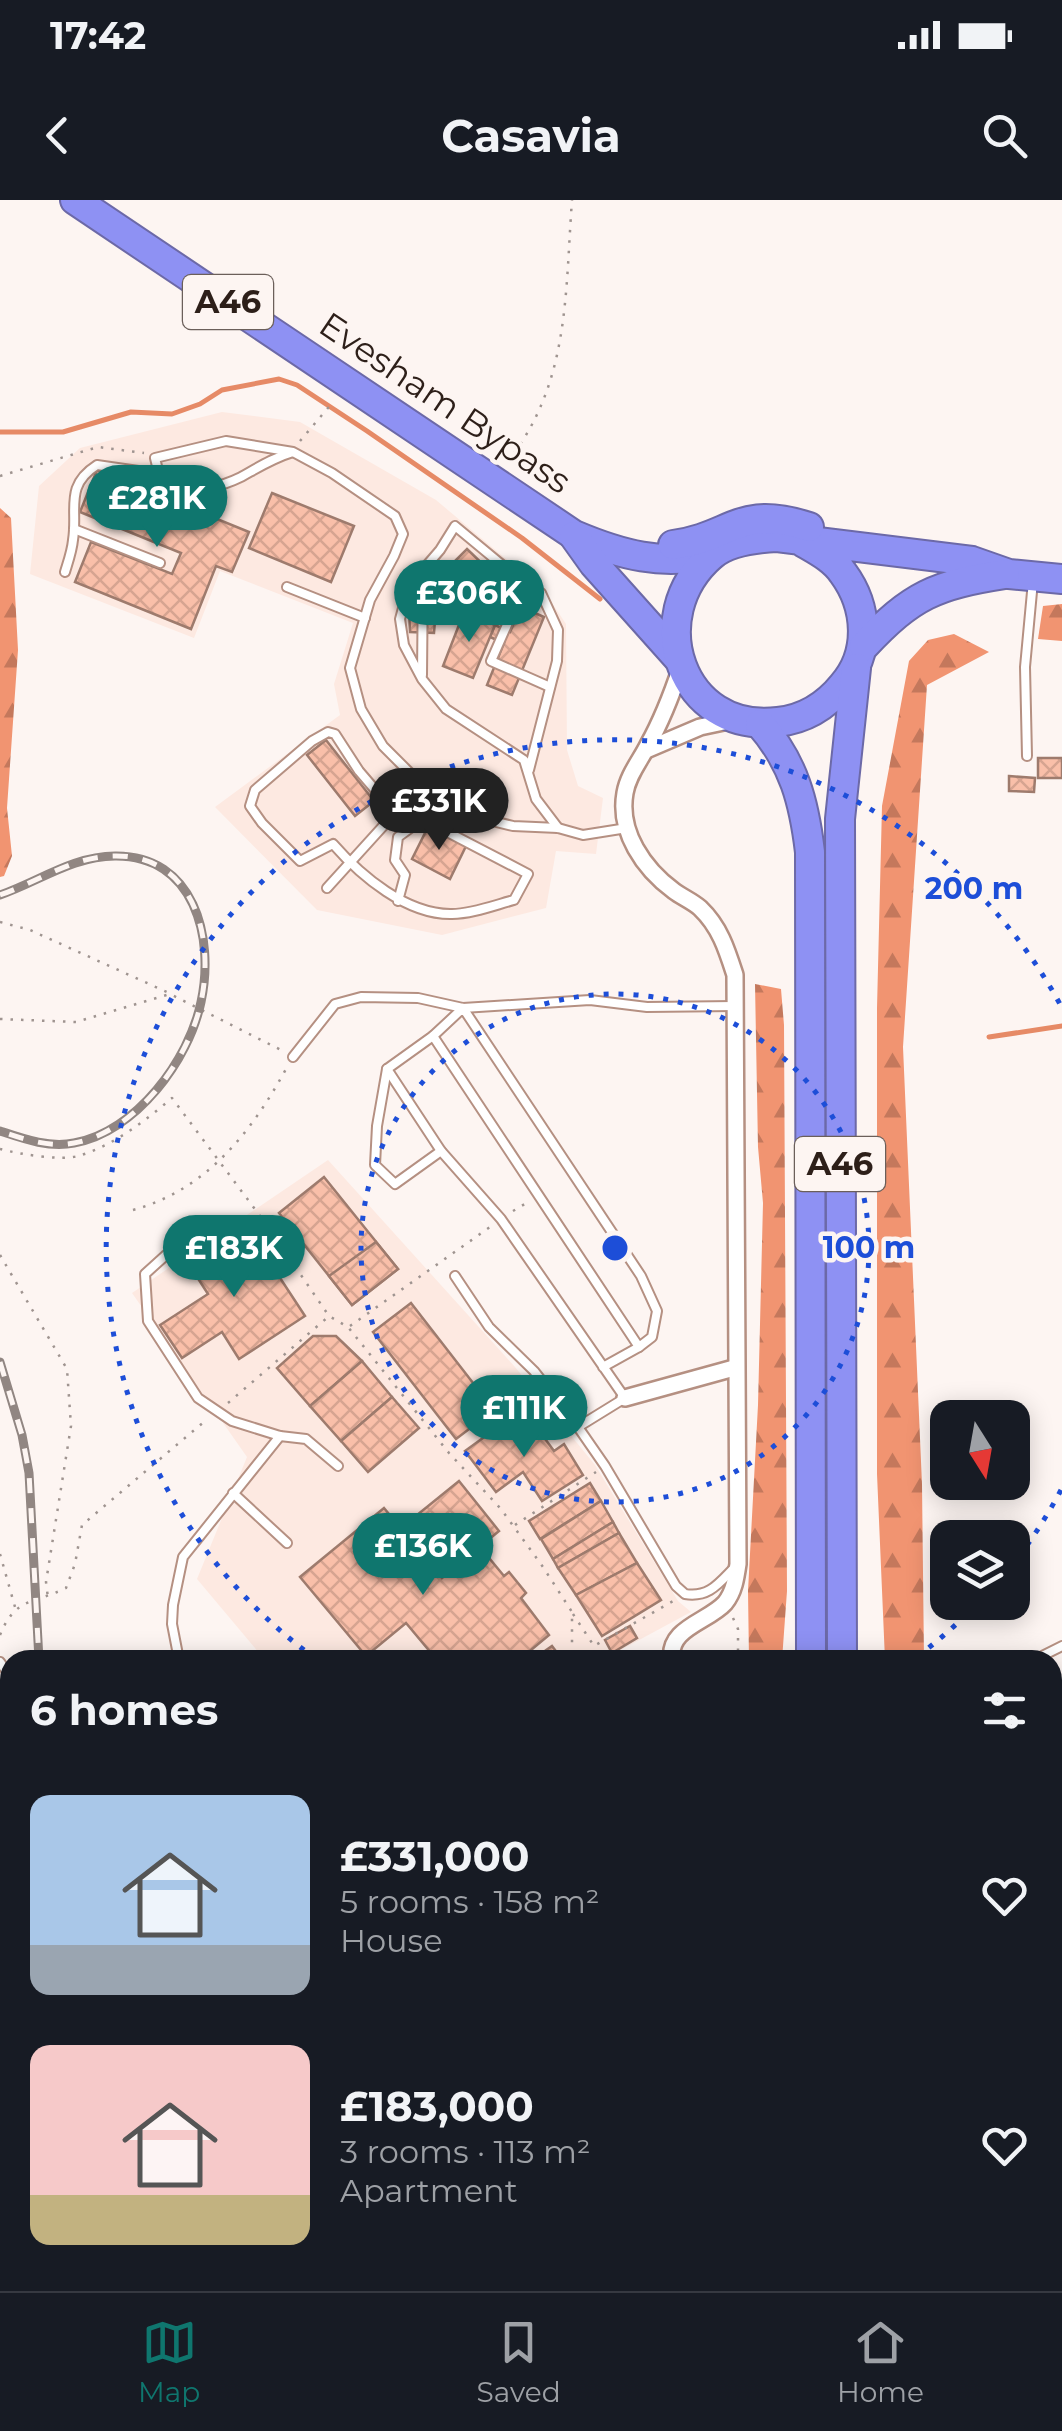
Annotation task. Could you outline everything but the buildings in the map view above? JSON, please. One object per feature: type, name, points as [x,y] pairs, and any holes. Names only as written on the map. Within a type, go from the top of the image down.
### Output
[{"type":"highway","name":"Evesham Bypass","points":[[75,200],[574,535],[640,558],[686,560],[713,554]]},
{"type":"highway","points":[[534,508],[562,510],[600,532],[646,544],[686,543],[732,524],[770,517],[858,546]]},
{"type":"highway","name":"Evesham Bypass","points":[[574,535],[594,564],[680,662]]},
{"type":"highway","points":[[757,538],[972,561],[1035,576],[976,579],[916,598],[896,613],[832,698],[811,713],[788,721],[746,722],[710,706],[687,678],[680,662],[675,625],[688,584],[713,554],[757,538]]},
{"type":"highway","points":[[801,541],[827,556],[843,572],[856,595],[860,657]]},
{"type":"highway","name":"A46","points":[[842,1650],[840,820],[860,657]]},
{"type":"highway","name":"A46","points":[[746,722],[778,746],[796,779],[810,852],[810,1650]]},
{"type":"street","points":[[672,1650],[676,1639],[722,1606],[736,1580],[738,1564],[735,976],[724,939],[700,908],[672,890],[644,864],[627,828],[626,790],[672,696],[680,662]]},
{"type":"street","points":[[646,750],[700,727],[746,722]]},
{"type":"street","points":[[625,1398],[734,1368]]},
{"type":"lane","points":[[294,452],[265,460],[239,478],[189,492],[168,492],[162,487],[155,458],[226,441],[294,452],[395,516],[402,534],[365,618],[350,668],[361,709],[384,746],[424,787],[468,815],[513,826],[558,828],[583,834],[627,828]]},
{"type":"lane","points":[[65,572],[77,488],[84,473],[97,465],[159,474]]},
{"type":"lane","points":[[529,770],[558,661],[558,630],[541,594],[455,526],[409,586],[400,620],[404,645],[422,679],[446,709],[524,760],[536,799],[558,828]]},
{"type":"lane","points":[[74,529],[160,563]]},
{"type":"lane","points":[[422,679],[423,570]]},
{"type":"lane","points":[[1027,756],[1026,668],[1035,576]]},
{"type":"lane","points":[[525,584],[491,660],[550,688]]},
{"type":"lane","points":[[287,588],[365,618]]},
{"type":"lane","points":[[395,813],[335,734],[328,732],[255,790],[250,806],[300,861],[333,844],[350,863],[398,900],[450,915],[514,900],[528,874],[430,823],[416,824],[398,837],[395,860],[405,875],[398,900]]},
{"type":"lane","points":[[327,888],[424,787]]},
{"type":"lane","points":[[293,1057],[335,1004],[361,996],[418,998],[463,1008],[590,1000],[647,1007],[735,1006]]},
{"type":"lane","points":[[441,1151],[395,1184],[376,1165],[377,1126],[388,1069],[463,1008]]},
{"type":"lane","points":[[463,1008],[641,1276],[657,1311],[652,1336],[603,1367]]},
{"type":"lane","points":[[433,1036],[639,1346]]},
{"type":"lane","points":[[388,1069],[441,1151],[501,1218],[625,1398],[578,1427]]},
{"type":"lane","points":[[166,1255],[145,1274],[148,1320],[198,1398],[232,1421],[280,1436],[306,1439],[338,1466]]},
{"type":"lane","points":[[455,1276],[488,1327],[534,1371],[578,1427],[605,1466],[663,1569],[685,1594],[712,1590],[738,1564]]},
{"type":"lane","points":[[177,1650],[173,1605],[184,1557],[280,1436]]},
{"type":"lane","points":[[233,1493],[287,1543]]},
{"type":"path","points":[[494,479],[516,450],[556,371],[567,294],[572,200]]},
{"type":"path","points":[[294,452],[308,428],[335,400]]},
{"type":"path","points":[[0,476],[98,447],[155,458]]},
{"type":"path","points":[[0,922],[30,930],[170,994],[293,1057],[268,1103],[221,1163],[164,1202],[133,1210]]},
{"type":"path","points":[[0,1019],[76,1022],[170,994]]},
{"type":"path","points":[[0,1149],[18,1154],[76,1156],[136,1128],[172,1098],[329,1316],[348,1327],[449,1453],[514,1526],[594,1646],[685,1594]]},
{"type":"path","points":[[348,1327],[538,1196]]},
{"type":"path","points":[[0,1254],[66,1370],[71,1426],[46,1582],[48,1598]]},
{"type":"path","points":[[0,1635],[15,1609],[66,1588],[82,1525],[329,1316]]},
{"type":"path","points":[[514,1526],[605,1466]]},
{"type":"path","points":[[0,1554],[15,1609]]},
{"type":"path","points":[[722,1606],[738,1629],[738,1650]]},
{"type":"path","points":[[572,1612],[572,1650]]},
{"type":"shaded area","points":[[222,412],[300,422],[436,500],[544,591],[566,624],[567,750],[578,786],[603,798],[596,854],[556,851],[546,908],[442,935],[317,910],[215,807],[340,715],[334,684],[353,623],[220,571],[194,638],[30,574],[39,486],[80,448]]},
{"type":"shaded area","points":[[328,1160],[515,1367],[595,1465],[678,1601],[691,1612],[621,1650],[257,1650],[197,1579],[247,1457],[132,1293]]},
{"type":"green space","points":[[0,508],[11,518],[18,650],[7,808],[12,856],[0,877]]},
{"type":"green space","points":[[1062,604],[1062,641],[1038,639],[1043,606]]},
{"type":"green space","points":[[954,634],[989,652],[927,685],[903,1047],[922,1484],[924,1650],[885,1650],[877,1474],[877,1008],[882,806],[909,661],[928,640]]},
{"type":"green space","points":[[755,984],[781,989],[784,1025],[787,1591],[783,1650],[749,1650],[763,1203]]},
{"type":"waterway","points":[[0,432],[63,432],[131,412],[172,414],[200,404],[222,390],[279,379],[297,385],[367,431],[522,538],[600,599]]},
{"type":"waterway","points":[[989,1037],[1062,1026]]},
{"type":"railway","points":[[0,895],[85,860],[115,856],[142,859],[164,869],[181,885],[193,904],[205,952],[205,977],[195,1024],[172,1069],[138,1109],[97,1136],[74,1143],[46,1144],[0,1131]]},
{"type":"railway","points":[[0,1362],[29,1473],[38,1650]]}]
